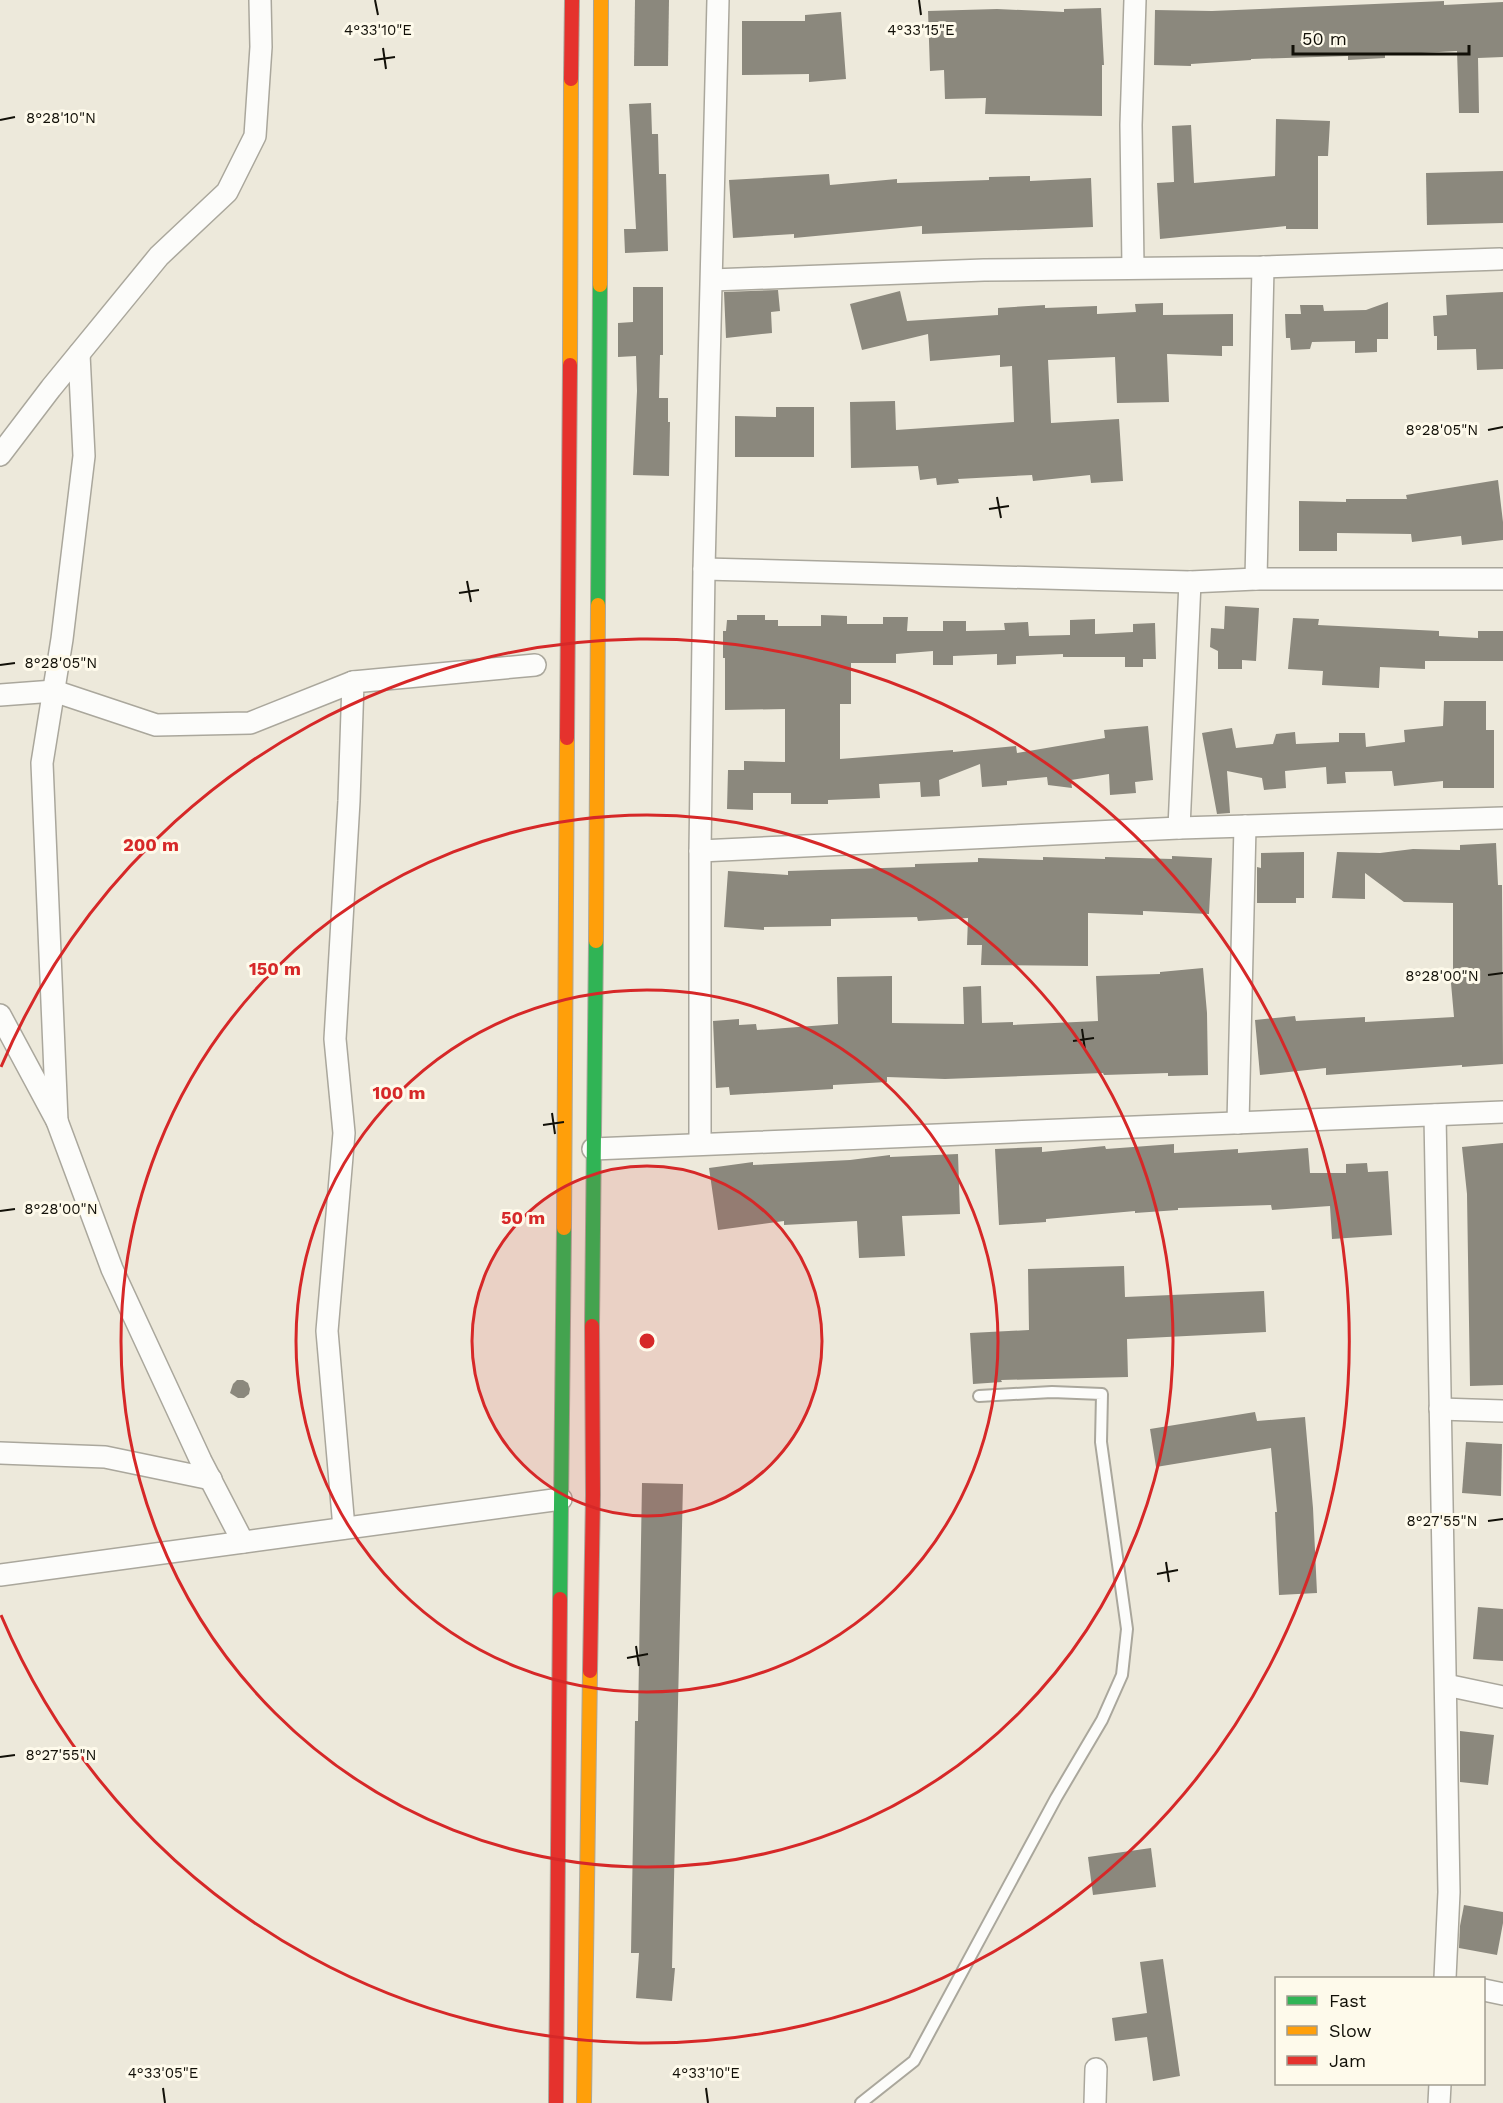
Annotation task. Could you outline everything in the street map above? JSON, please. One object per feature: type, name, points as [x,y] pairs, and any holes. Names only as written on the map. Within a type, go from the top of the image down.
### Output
[{"type":"main road","points":[[556,2103],[572,0]]},
{"type":"main road","points":[[584,2103],[593,1495],[593,1149],[597,846],[601,0]]},
{"type":"street","points":[[0,455],[159,256],[227,192],[255,136],[261,47],[260,0]]},
{"type":"street","points":[[700,1144],[700,851],[704,569],[718,0]]},
{"type":"street","points":[[1133,267],[1131,125],[1135,0]]},
{"type":"street","points":[[712,280],[984,270],[1263,267],[1500,259]]},
{"type":"street","points":[[1257,579],[1263,267]]},
{"type":"street","points":[[57,1121],[42,763],[62,639],[84,456],[79,354]]},
{"type":"street","points":[[704,569],[1190,582],[1257,579],[1503,579]]},
{"type":"street","points":[[1179,828],[1190,582]]},
{"type":"street","points":[[0,695],[54,691],[156,725],[250,723],[353,682],[536,665]]},
{"type":"street","points":[[344,1528],[327,1331],[344,1133],[335,1039],[349,801],[353,682]]},
{"type":"street","points":[[700,851],[1179,828],[1503,818]]},
{"type":"street","points":[[1238,1123],[1245,826]]},
{"type":"street","points":[[0,1015],[57,1121],[112,1269],[243,1542]]},
{"type":"street","points":[[593,1149],[1503,1112]]},
{"type":"street","points":[[1435,1114],[1449,1892],[1445,1977]]},
{"type":"street","points":[[1440,1408],[1503,1410]]},
{"type":"street","points":[[0,1453],[105,1457],[211,1479]]},
{"type":"street","points":[[0,1575],[561,1499]]},
{"type":"street","points":[[1446,1685],[1503,1697]]},
{"type":"street","points":[[1485,1990],[1503,1994]]},
{"type":"street","points":[[1095,2103],[1096,2069]]},
{"type":"street","points":[[1439,2103],[1440,2085]]},
{"type":"lane","points":[[861,2103],[914,2061],[1056,1798],[1102,1720],[1122,1675],[1127,1629],[1101,1442],[1102,1394],[1052,1392],[979,1396]]},
{"type":"building","points":[[635,0],[669,0],[668,66],[634,66]]},
{"type":"building","points":[[1444,1],[1444,5],[1503,2],[1503,57],[1478,58],[1479,113],[1459,113],[1457,51],[1385,55],[1385,58],[1348,60],[1348,56],[1251,59],[1191,64],[1191,66],[1154,65],[1155,10],[1212,11]]},
{"type":"building","points":[[1101,8],[1104,65],[1102,65],[1102,116],[985,114],[986,98],[945,99],[944,70],[930,71],[928,11],[997,9],[1064,12],[1064,9]]},
{"type":"building","points":[[841,12],[846,79],[809,82],[809,74],[742,75],[742,21],[805,21],[805,15]]},
{"type":"building","points":[[651,103],[652,134],[658,134],[659,174],[666,174],[668,251],[625,253],[624,229],[636,229],[629,104]]},
{"type":"building","points":[[1276,119],[1330,121],[1328,156],[1318,156],[1318,229],[1286,229],[1286,226],[1160,239],[1157,183],[1174,182],[1172,126],[1191,125],[1194,183],[1275,176]]},
{"type":"building","points":[[1503,171],[1503,223],[1427,225],[1426,173]]},
{"type":"building","points":[[829,174],[830,185],[897,179],[897,183],[989,180],[989,177],[1030,176],[1030,181],[1091,178],[1093,227],[922,234],[922,226],[794,238],[794,234],[733,238],[729,180]]},
{"type":"building","points":[[633,287],[663,287],[663,355],[660,355],[659,398],[668,398],[669,476],[633,475],[637,391],[636,356],[618,357],[618,323],[633,322]]},
{"type":"building","points":[[778,290],[780,311],[771,312],[772,333],[726,338],[724,292]]},
{"type":"building","points":[[900,291],[907,321],[998,315],[998,308],[1045,305],[1045,308],[1097,306],[1097,314],[1136,312],[1135,304],[1163,303],[1163,315],[1233,314],[1233,346],[1222,346],[1222,356],[1167,354],[1169,402],[1117,403],[1115,357],[1048,360],[1051,423],[1119,419],[1123,481],[1091,483],[1090,475],[1033,481],[1032,475],[958,479],[959,483],[937,485],[936,478],[920,480],[918,466],[851,468],[850,402],[895,401],[896,430],[1014,422],[1012,366],[1000,367],[1000,355],[930,361],[928,334],[862,350],[850,304]]},
{"type":"building","points":[[1503,292],[1503,369],[1477,370],[1476,349],[1437,350],[1433,316],[1447,315],[1446,295]]},
{"type":"building","points":[[1388,302],[1388,339],[1377,339],[1377,352],[1355,353],[1355,341],[1312,342],[1310,349],[1291,350],[1290,338],[1286,338],[1285,314],[1301,314],[1300,305],[1323,305],[1324,311],[1366,310]]},
{"type":"building","points":[[776,407],[814,407],[814,457],[735,457],[735,416],[776,417]]},
{"type":"building","points":[[1498,480],[1503,540],[1462,545],[1461,536],[1412,542],[1411,534],[1337,533],[1337,551],[1299,551],[1299,501],[1346,502],[1346,499],[1407,499],[1406,495]]},
{"type":"building","points":[[1225,606],[1259,608],[1256,661],[1242,660],[1242,669],[1218,669],[1218,651],[1210,647],[1211,628],[1224,629]]},
{"type":"building","points":[[737,615],[765,615],[765,620],[778,620],[778,626],[821,626],[821,615],[847,616],[847,624],[883,624],[883,617],[908,617],[907,631],[943,631],[943,621],[966,621],[966,631],[1005,630],[1004,623],[1028,622],[1029,636],[1070,635],[1070,620],[1095,619],[1095,634],[1133,632],[1133,624],[1155,623],[1156,659],[1143,659],[1143,667],[1125,667],[1125,657],[1063,657],[1063,654],[1016,656],[1016,664],[997,665],[997,654],[953,656],[953,665],[933,665],[933,651],[896,654],[896,663],[851,663],[851,704],[840,704],[840,759],[1016,746],[1017,753],[1105,738],[1104,730],[1148,726],[1153,780],[1135,782],[1136,793],[1110,795],[1109,774],[1071,780],[1072,788],[1048,785],[1047,777],[1007,781],[1007,785],[982,787],[980,764],[939,780],[940,796],[921,797],[920,782],[879,784],[880,798],[828,800],[828,804],[791,804],[791,793],[753,793],[753,810],[727,809],[728,770],[744,770],[744,761],[785,762],[785,709],[725,710],[723,631],[726,631],[727,620],[737,620]]},
{"type":"building","points":[[1293,618],[1319,619],[1318,625],[1439,631],[1439,636],[1478,638],[1478,631],[1503,631],[1503,661],[1425,661],[1425,669],[1380,667],[1379,688],[1322,685],[1323,671],[1288,669]]},
{"type":"building","points":[[1444,701],[1486,701],[1486,730],[1494,730],[1494,788],[1443,788],[1443,781],[1394,786],[1392,771],[1345,772],[1346,783],[1327,784],[1326,767],[1285,771],[1286,788],[1264,790],[1262,778],[1227,771],[1230,813],[1217,814],[1202,733],[1232,728],[1236,748],[1273,744],[1276,734],[1295,732],[1296,744],[1339,742],[1339,733],[1365,733],[1366,747],[1405,742],[1404,730],[1443,726]]},
{"type":"building","points":[[1496,843],[1498,885],[1502,885],[1503,1064],[1326,1075],[1326,1068],[1260,1075],[1255,1020],[1295,1016],[1296,1021],[1365,1017],[1365,1022],[1454,1017],[1450,972],[1453,972],[1453,903],[1404,902],[1365,873],[1365,899],[1332,898],[1337,852],[1460,850],[1460,845]]},
{"type":"building","points":[[1304,852],[1304,898],[1296,898],[1296,903],[1257,903],[1257,867],[1261,868],[1261,853]]},
{"type":"building","points":[[1172,856],[1212,858],[1209,914],[1143,911],[1143,915],[1088,913],[1088,966],[981,965],[982,945],[967,945],[968,918],[918,921],[917,917],[831,919],[831,926],[764,927],[764,930],[724,927],[728,871],[788,875],[788,871],[915,867],[915,864],[978,862],[978,858],[1172,859]]},
{"type":"building","points":[[1203,968],[1207,1013],[1208,1075],[1168,1076],[1168,1073],[1104,1075],[1103,1073],[945,1079],[887,1077],[887,1082],[833,1085],[833,1089],[730,1095],[729,1087],[716,1088],[713,1021],[739,1019],[739,1025],[756,1024],[757,1030],[838,1024],[837,977],[892,976],[892,1023],[964,1024],[963,987],[981,986],[982,1023],[1013,1022],[1013,1025],[1098,1021],[1096,976],[1160,974],[1160,972]]},
{"type":"building","points":[[1503,1143],[1503,1385],[1470,1386],[1467,1194],[1462,1147]]},
{"type":"building","points":[[1174,1144],[1174,1153],[1238,1149],[1238,1153],[1308,1148],[1310,1173],[1346,1173],[1346,1164],[1367,1163],[1368,1172],[1388,1171],[1392,1235],[1332,1239],[1330,1206],[1272,1210],[1271,1205],[1178,1208],[1178,1210],[1135,1213],[1135,1211],[1046,1219],[1046,1222],[999,1225],[995,1149],[1042,1147],[1042,1152],[1105,1146],[1106,1149]]},
{"type":"building","points":[[958,1154],[960,1214],[902,1216],[905,1256],[859,1258],[857,1221],[784,1225],[784,1221],[718,1230],[709,1168],[753,1162],[753,1165],[850,1160],[890,1155],[890,1157]]},
{"type":"building","points":[[1124,1266],[1125,1297],[1264,1291],[1266,1332],[1127,1339],[1128,1377],[1001,1380],[1002,1382],[973,1384],[970,1333],[1029,1330],[1028,1269]]},
{"type":"building","points":[[237,1380],[248,1383],[249,1394],[244,1398],[238,1398],[230,1393]]},
{"type":"building","points":[[1255,1412],[1257,1421],[1305,1417],[1317,1593],[1279,1595],[1275,1512],[1277,1512],[1271,1448],[1156,1467],[1150,1429]]},
{"type":"building","points":[[1466,1442],[1502,1444],[1501,1496],[1462,1493]]},
{"type":"building","points":[[642,1483],[683,1484],[672,1968],[675,1968],[672,2001],[636,1998],[639,1953],[631,1953]]},
{"type":"building","points":[[1478,1607],[1503,1609],[1503,1661],[1473,1659]]},
{"type":"building","points":[[1460,1731],[1494,1735],[1488,1785],[1460,1782]]},
{"type":"building","points":[[1151,1848],[1156,1887],[1093,1895],[1088,1857]]},
{"type":"building","points":[[1464,1905],[1503,1912],[1497,1955],[1459,1948]]},
{"type":"building","points":[[1163,1959],[1180,2076],[1153,2081],[1147,2037],[1115,2041],[1112,2018],[1147,2013],[1140,1962]]},
{"type":"traffic: fast","points":[[598,605],[600,285]]},
{"type":"traffic: fast","points":[[592,1326],[596,941]]},
{"type":"traffic: fast","points":[[560,1599],[564,1228]]},
{"type":"traffic: slow","points":[[600,285],[601,0]]},
{"type":"traffic: slow","points":[[570,365],[571,79]]},
{"type":"traffic: slow","points":[[596,941],[598,605]]},
{"type":"traffic: slow","points":[[564,1228],[567,738]]},
{"type":"traffic: slow","points":[[584,2103],[590,1671]]},
{"type":"traffic: jam","points":[[571,79],[572,0]]},
{"type":"traffic: jam","points":[[567,738],[570,365]]},
{"type":"traffic: jam","points":[[590,1671],[593,1495],[592,1326]]},
{"type":"traffic: jam","points":[[556,2103],[560,1599]]}]
